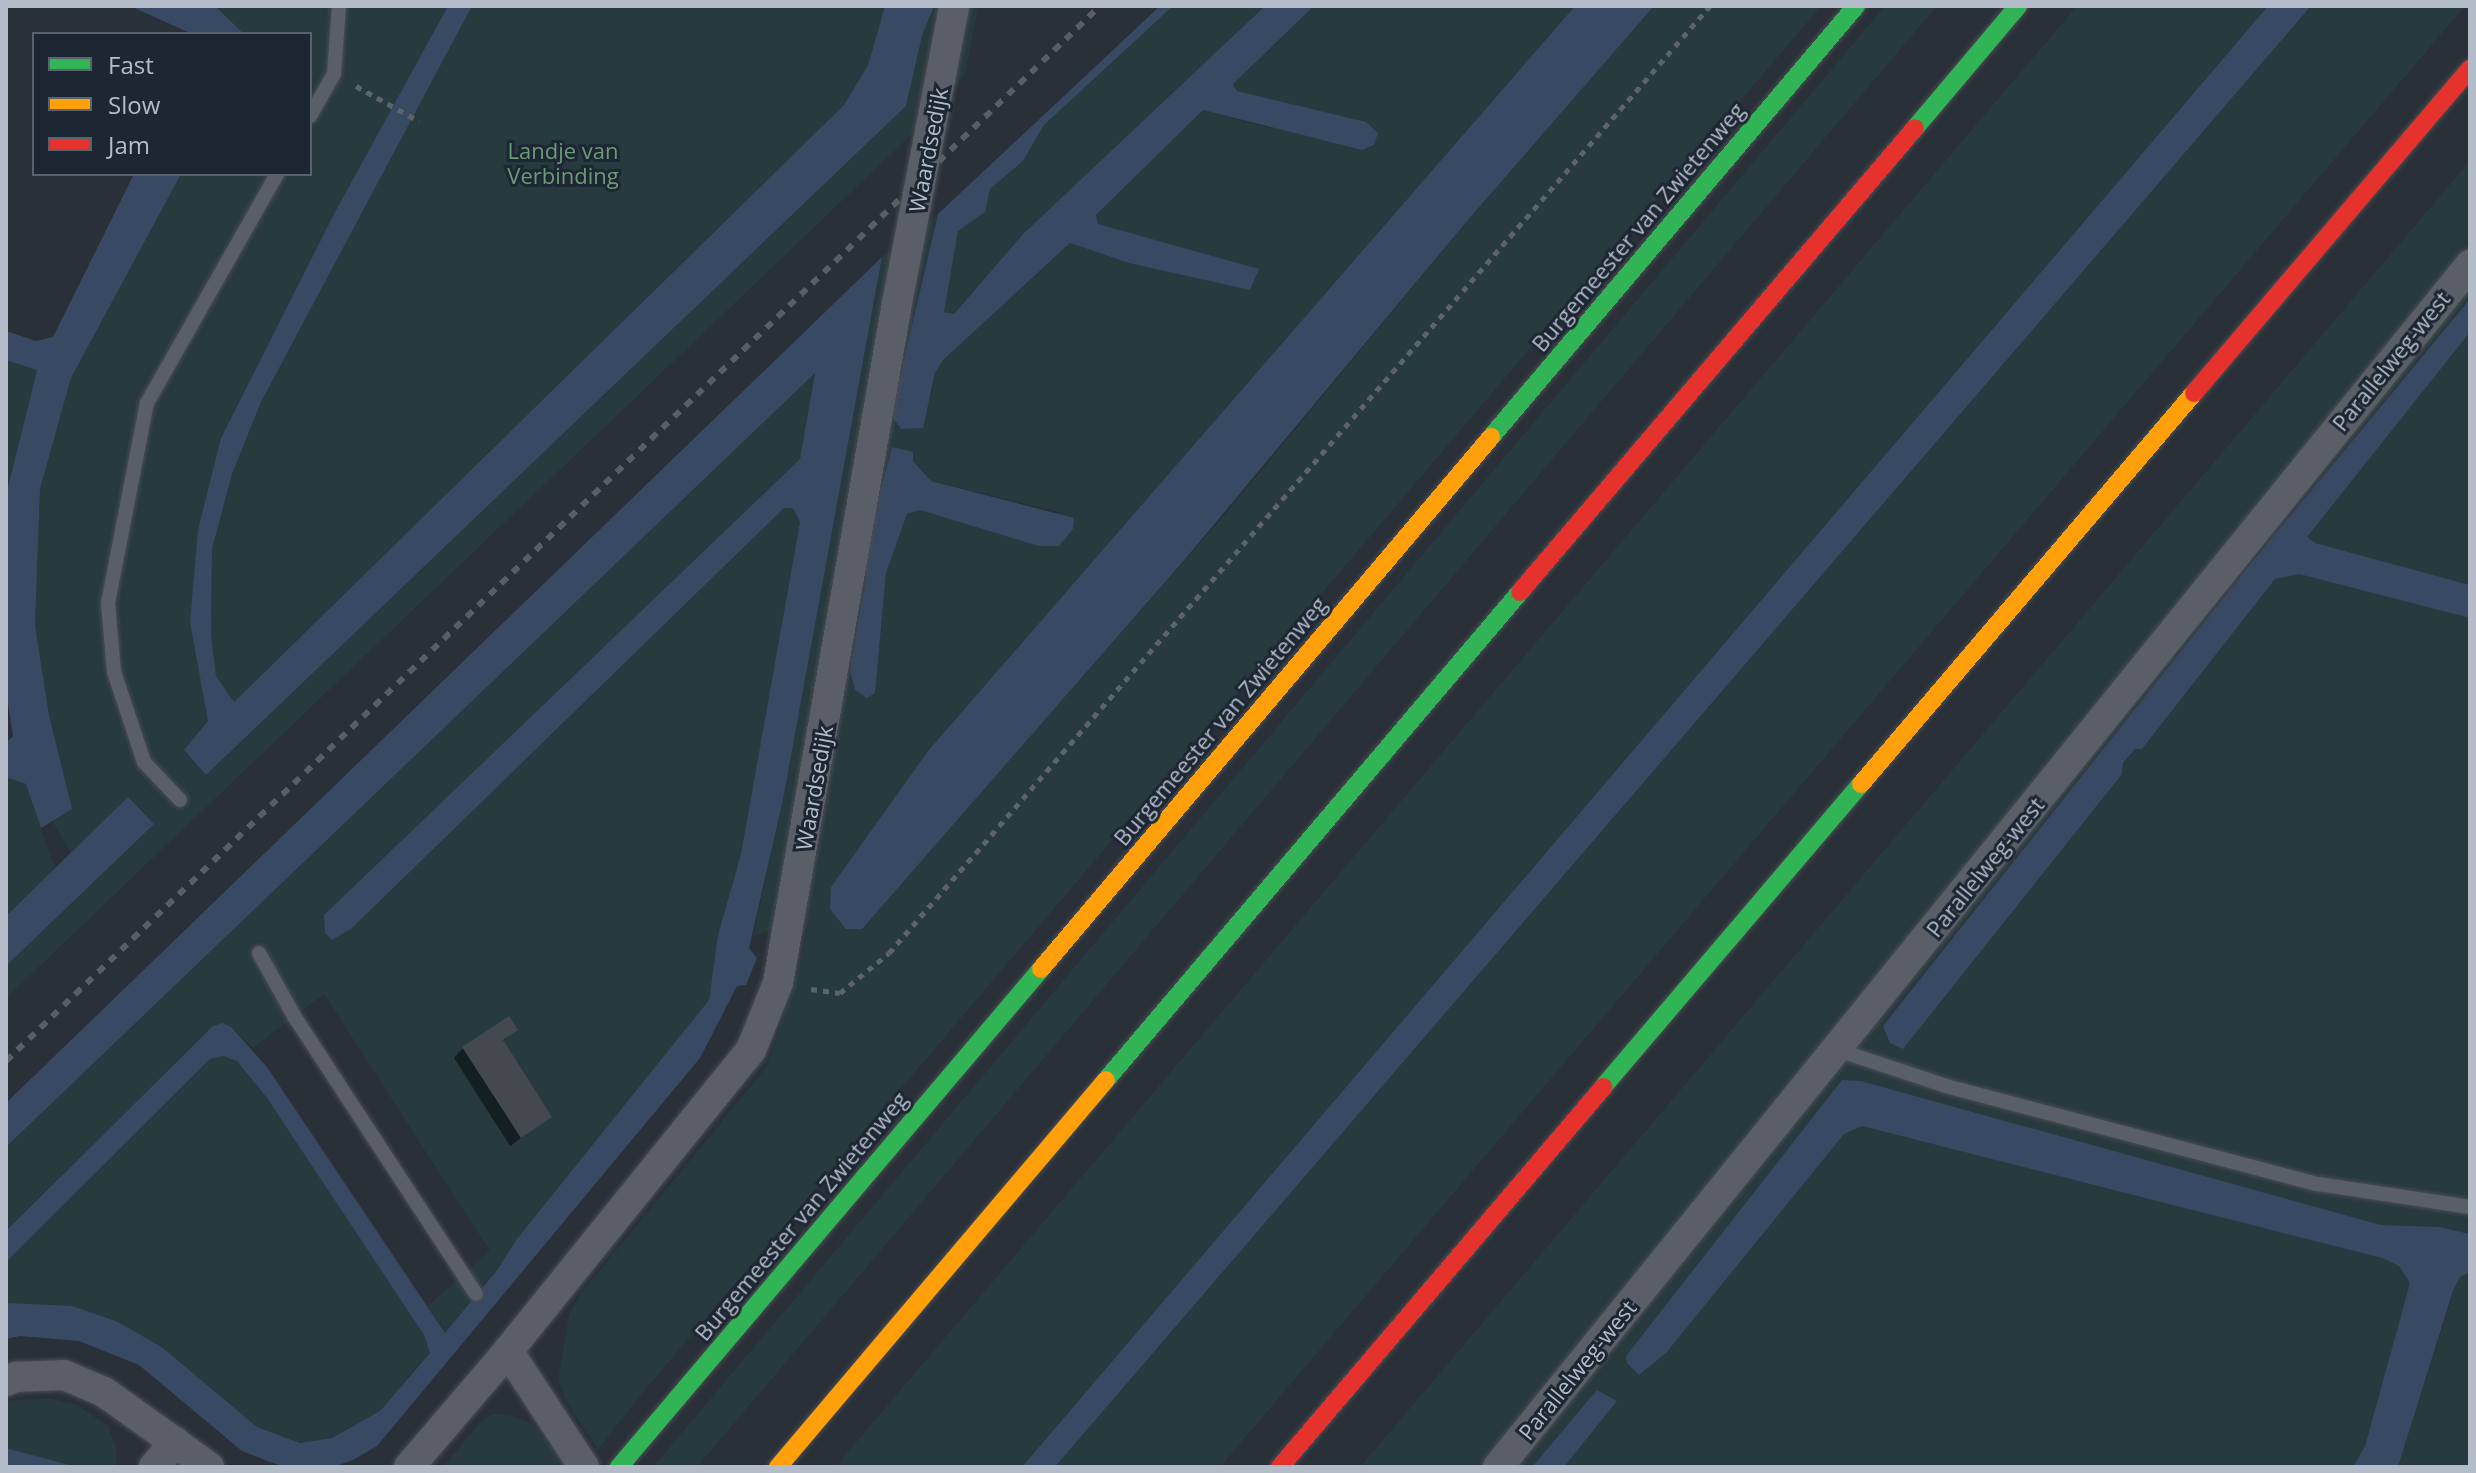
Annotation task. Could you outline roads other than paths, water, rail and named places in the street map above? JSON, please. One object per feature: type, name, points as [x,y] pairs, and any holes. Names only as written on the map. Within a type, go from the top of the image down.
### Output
[{"type":"main road","name":"Burgemeester van Zwietenweg","points":[[619,1467],[1856,6]]},
{"type":"main road","points":[[778,1467],[2018,6]]},
{"type":"main road","points":[[1280,1467],[2470,69]]},
{"type":"street","name":"Waardsedijk","points":[[508,1351],[751,1050],[778,983],[897,303],[954,6]]},
{"type":"street","name":"Parallelweg-west","points":[[1498,1467],[2470,265]]},
{"type":"street","points":[[409,1467],[508,1351],[584,1467]]},
{"type":"street","points":[[6,1381],[16,1377],[64,1375],[104,1392],[209,1467]]},
{"type":"street","points":[[154,1467],[175,1442]]},
{"type":"lane","points":[[312,112],[334,74],[339,6]]},
{"type":"lane","points":[[180,800],[144,762],[114,672],[108,603],[147,403],[276,176]]},
{"type":"lane","points":[[259,953],[294,1016],[476,1294]]},
{"type":"lane","points":[[1838,1050],[1946,1086],[2318,1184],[2470,1207]]},
{"type":"water","points":[[130,6],[215,6],[242,32],[188,32]]},
{"type":"water","points":[[448,6],[472,6],[261,402],[232,474],[212,549],[211,634],[216,676],[234,702],[844,105],[868,65],[885,6],[934,6],[922,36],[906,106],[206,775],[184,750],[208,721],[190,622],[198,530],[221,438],[335,212]]},
{"type":"water","points":[[1160,6],[1173,6],[1044,125],[1023,161],[990,189],[985,212],[958,231],[944,312],[954,314],[1023,234],[1265,6],[1314,6],[1233,84],[1237,91],[1366,122],[1378,133],[1374,145],[1362,150],[1203,110],[1096,215],[1098,224],[1259,269],[1250,290],[1129,263],[1070,243],[943,360],[935,373],[923,428],[901,429],[891,415],[938,214]]},
{"type":"water","points":[[1575,6],[1654,6],[1467,221],[1186,558],[862,929],[846,929],[830,909],[831,887],[928,751]]},
{"type":"water","points":[[2268,6],[2311,6],[1055,1467],[1022,1467]]},
{"type":"water","points":[[133,176],[180,176],[71,378],[40,489],[35,625],[49,715],[72,809],[41,828],[26,784],[6,777],[6,742],[13,737],[6,689],[6,495],[37,370],[6,360],[6,331],[36,341],[53,337]]},
{"type":"water","points":[[882,257],[783,800],[749,948],[757,958],[746,985],[737,986],[700,1058],[377,1446],[353,1460],[333,1467],[286,1467],[270,1462],[242,1451],[139,1365],[79,1341],[20,1336],[6,1339],[6,1303],[72,1306],[118,1322],[163,1348],[257,1427],[300,1443],[332,1438],[380,1411],[430,1353],[424,1335],[267,1098],[237,1061],[223,1056],[210,1059],[6,1262],[6,1231],[213,1026],[222,1023],[231,1027],[267,1067],[445,1333],[709,1000],[718,935],[741,854],[800,522],[793,508],[784,508],[351,929],[332,940],[325,933],[324,915],[800,459],[815,373],[6,1147],[6,1103]]},
{"type":"water","points":[[2470,299],[2470,332],[2307,537],[2315,543],[2470,585],[2470,618],[2299,574],[2275,579],[2142,749],[2135,749],[2123,763],[2122,774],[1903,1049],[1890,1043],[1883,1026],[2252,562]]},
{"type":"water","points":[[892,447],[913,452],[913,461],[931,481],[1074,518],[1073,529],[1059,546],[1039,546],[920,510],[907,514],[886,573],[875,693],[867,698],[855,690],[850,670],[866,579],[864,555]]},
{"type":"water","points":[[128,797],[154,824],[6,966],[6,916]]},
{"type":"water","points":[[1842,1080],[1861,1081],[2381,1225],[2439,1227],[2470,1234],[2470,1272],[2460,1277],[2453,1291],[2398,1467],[2353,1467],[2365,1446],[2410,1283],[2399,1266],[2382,1258],[1862,1126],[1844,1134],[1666,1353],[1639,1375],[1627,1363],[1626,1356]]},
{"type":"water","points":[[1597,1390],[1617,1401],[1564,1467],[1532,1467]]},
{"type":"water","points":[[6,1448],[73,1466],[6,1467]]},
{"type":"railway","points":[[6,1061],[1100,6]]},
{"type":"park label","name":"Landje van Verbinding","points":[[563,162]]}]
